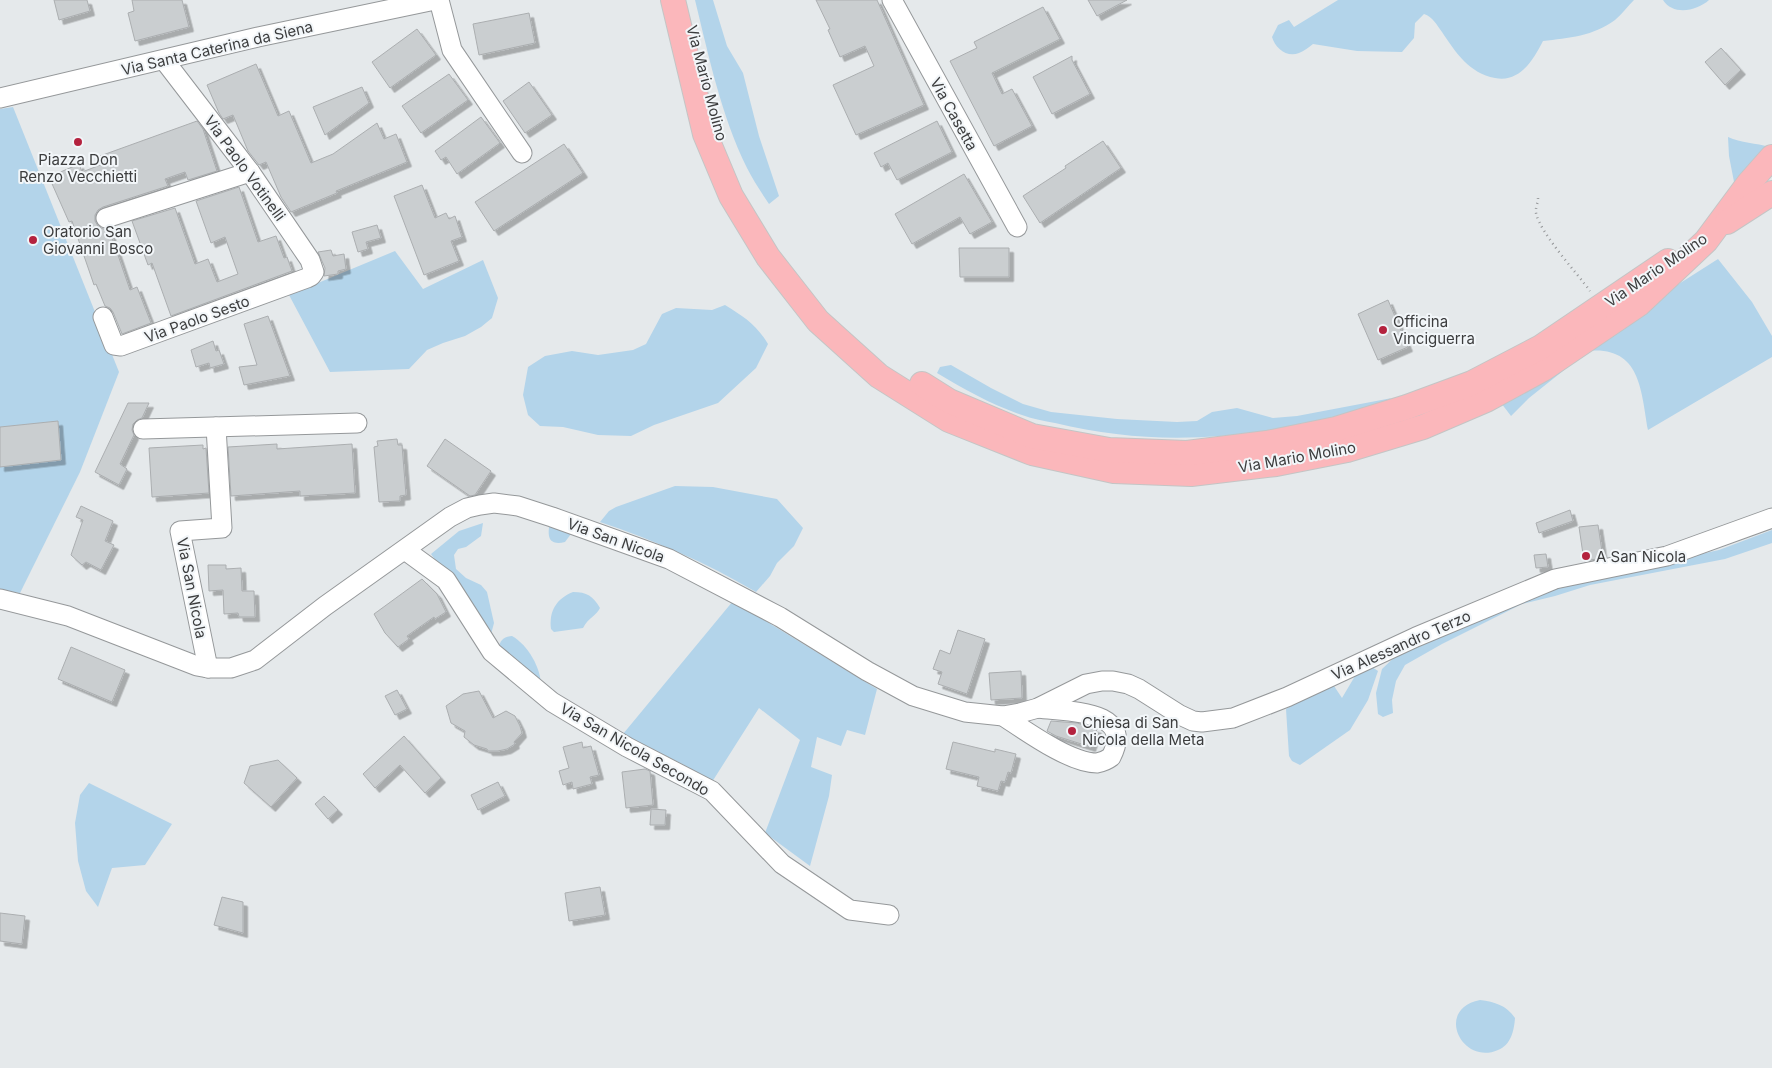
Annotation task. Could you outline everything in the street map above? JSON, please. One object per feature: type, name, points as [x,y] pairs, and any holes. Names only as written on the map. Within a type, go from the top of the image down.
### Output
[{"type":"main road","name":"Via Mario Molino","points":[[673,0],[705,134],[731,196],[768,257],[818,321],[879,376],[949,420],[1032,453],[1114,471],[1191,474],[1276,464],[1347,450],[1422,427],[1486,400],[1551,364],[1639,304],[1706,241],[1714,230]]},
{"type":"main road","name":"Via Mario Molino","points":[[686,0],[716,130],[741,184],[785,257],[828,310],[884,361],[950,401],[1032,436],[1109,450],[1187,453],[1267,443],[1336,429],[1407,407],[1472,383],[1541,347],[1714,230]]},
{"type":"main road","points":[[1714,230],[1749,183],[1772,157]]},
{"type":"main road","points":[[1714,230],[1772,192]]},
{"type":"main road","points":[[1714,230],[1772,206]]},
{"type":"street","name":"Via Santa Caterina da Siena","points":[[0,98],[258,37],[435,0]]},
{"type":"street","points":[[439,0],[452,50],[522,153]]},
{"type":"street","name":"Via Casetta","points":[[892,0],[1017,226]]},
{"type":"street","name":"Via Paolo Votinelli","points":[[164,60],[250,172],[310,260],[314,272],[307,278]]},
{"type":"street","points":[[106,218],[250,172]]},
{"type":"street","name":"Via Paolo Sesto","points":[[103,317],[114,345],[121,346],[307,278]]},
{"type":"street","points":[[142,429],[357,423]]},
{"type":"street","name":"Via San Nicola","points":[[208,668],[180,531],[222,528],[216,427]]},
{"type":"street","name":"Via San Nicola","points":[[0,599],[68,616],[208,668],[231,668],[255,660],[325,606],[450,517],[466,508],[494,503],[506,504],[534,510],[669,559],[780,617],[867,671],[913,696],[965,712],[1003,716],[1038,708]]},
{"type":"street","name":"Via Alessandro Terzo","points":[[1038,708],[1086,684],[1102,681],[1128,684],[1193,721],[1215,722],[1234,718],[1416,637],[1555,579],[1667,556],[1772,518]]},
{"type":"street","name":"Via San Nicola Secondo","points":[[405,550],[446,580],[492,652],[552,702],[627,747],[712,791],[782,864],[850,910],[889,915]]},
{"type":"street","points":[[1003,716],[1055,748],[1084,761],[1097,763],[1111,757],[1118,741],[1117,733],[1107,721],[1096,716],[1038,708]]},
{"type":"path","points":[[1538,198],[1536,212],[1540,222],[1601,306]]},
{"type":"shaded area","points":[[695,0],[713,0],[727,46],[743,73],[759,136],[779,196],[769,204],[754,182],[730,127],[716,86]]},
{"type":"shaded area","points":[[1338,0],[1634,0],[1615,20],[1598,30],[1562,39],[1543,41],[1535,56],[1519,74],[1504,79],[1486,75],[1470,67],[1434,21],[1424,14],[1415,23],[1414,38],[1402,52],[1357,51],[1313,44],[1299,53],[1290,54],[1282,51],[1276,45],[1272,37],[1278,25],[1289,20],[1294,27]]},
{"type":"shaded area","points":[[1663,0],[1709,0],[1692,9],[1679,10],[1667,5]]},
{"type":"shaded area","name":"Oratorio San Giovanni Bosco","points":[[13,107],[119,372],[80,472],[20,593],[0,590],[0,109]]},
{"type":"shaded area","points":[[1728,137],[1738,141],[1770,147],[1735,187],[1729,156]]},
{"type":"shaded area","points":[[395,251],[423,289],[483,260],[498,298],[492,318],[465,336],[427,350],[409,369],[330,372],[289,295]]},
{"type":"shaded area","points":[[1718,259],[1752,302],[1772,336],[1772,357],[1648,430],[1640,387],[1635,374],[1619,356],[1606,351],[1588,351],[1529,398],[1511,416],[1498,399]]},
{"type":"shaded area","points":[[725,305],[754,326],[768,344],[756,368],[718,403],[654,425],[631,436],[598,435],[563,427],[540,426],[528,415],[523,395],[528,367],[545,356],[572,351],[598,355],[633,350],[646,344],[662,314],[676,308],[712,310]]},
{"type":"shaded area","points":[[951,365],[1023,404],[1051,412],[1117,419],[1197,421],[1212,412],[1237,408],[1273,418],[1297,416],[1392,398],[1351,412],[1276,429],[1244,434],[1182,438],[1150,437],[1087,430],[1034,419],[1011,411],[978,396],[937,373],[940,367]]},
{"type":"shaded area","points":[[675,486],[713,487],[777,499],[803,528],[794,546],[777,563],[770,576],[756,592],[719,571],[680,553],[600,522],[609,511],[616,507]]},
{"type":"shaded area","points":[[550,522],[574,530],[565,542],[555,543],[549,536]]},
{"type":"shaded area","points":[[483,523],[481,536],[466,547],[458,549],[454,555],[456,569],[466,578],[481,585],[487,592],[494,623],[490,638],[431,554],[459,531]]},
{"type":"shaded area","points":[[1772,530],[1772,543],[1725,559],[1590,585],[1522,604],[1442,644],[1405,665],[1396,681],[1392,700],[1393,713],[1383,717],[1378,714],[1376,693],[1382,669],[1401,651],[1559,585],[1719,550]]},
{"type":"shaded area","points":[[573,592],[589,596],[595,600],[600,608],[583,628],[554,632],[551,629],[551,617],[555,606],[562,598]]},
{"type":"shaded area","points":[[733,601],[877,689],[865,735],[847,730],[841,746],[817,737],[811,767],[832,775],[829,796],[810,866],[765,833],[800,740],[759,708],[712,782],[684,765],[623,734]]},
{"type":"shaded area","points":[[512,636],[528,651],[539,672],[541,686],[498,648],[503,639]]},
{"type":"shaded area","points":[[1372,667],[1378,671],[1368,700],[1350,730],[1300,765],[1292,761],[1289,756],[1286,709],[1329,684],[1334,686],[1342,698],[1358,671]]},
{"type":"shaded area","points":[[89,783],[172,824],[145,865],[112,868],[98,907],[86,891],[78,861],[75,823],[80,795]]},
{"type":"shaded area","points":[[1480,1000],[1500,1005],[1515,1018],[1513,1033],[1506,1045],[1498,1050],[1485,1053],[1474,1050],[1464,1044],[1458,1034],[1456,1024],[1458,1014],[1466,1005]]},
{"type":"building","points":[[54,0],[87,0],[90,11],[59,20]]},
{"type":"building","points":[[132,0],[182,0],[189,27],[135,41],[128,13],[134,11]]},
{"type":"building","points":[[816,0],[877,0],[924,105],[856,135],[833,85],[874,66],[865,46],[840,57],[828,30],[830,29]]},
{"type":"building","points":[[1088,0],[1127,0],[1097,16]]},
{"type":"building","points":[[1043,7],[1060,39],[992,73],[1002,94],[1012,89],[1032,126],[994,146],[950,61],[977,48],[974,42]]},
{"type":"building","points":[[529,13],[535,43],[479,55],[473,24]]},
{"type":"building","points":[[417,29],[436,55],[390,88],[372,62]]},
{"type":"building","points":[[1721,48],[1741,70],[1725,85],[1705,62]]},
{"type":"building","points":[[1072,56],[1072,60],[1090,94],[1052,114],[1033,77]]},
{"type":"building","points":[[256,64],[278,116],[289,111],[311,163],[333,154],[377,123],[384,139],[396,134],[407,162],[291,212],[281,197],[266,162],[259,165],[248,151],[233,115],[223,119],[207,85]]},
{"type":"building","points":[[449,74],[468,100],[421,133],[402,106]]},
{"type":"building","points":[[529,82],[552,115],[525,133],[503,101]]},
{"type":"building","points":[[362,87],[369,103],[325,135],[313,107]]},
{"type":"building","points":[[481,117],[500,143],[457,174],[446,157],[441,160],[435,151]]},
{"type":"building","points":[[197,121],[203,129],[217,171],[188,180],[185,172],[165,179],[168,186],[103,207],[95,215],[95,221],[98,226],[103,229],[109,229],[130,290],[137,287],[151,323],[122,334],[113,312],[105,306],[96,284],[94,285],[72,221],[69,222],[49,177],[79,164],[82,172],[103,164],[100,156]]},
{"type":"building","points":[[937,121],[952,152],[897,180],[888,163],[881,167],[874,153]]},
{"type":"building","points":[[1103,141],[1121,168],[1040,223],[1023,196]]},
{"type":"building","points":[[564,144],[583,173],[494,231],[475,202]]},
{"type":"building","points":[[964,174],[992,222],[970,234],[960,217],[912,244],[895,214]]},
{"type":"building","points":[[422,185],[435,218],[446,213],[449,219],[455,216],[462,237],[451,241],[459,261],[424,275],[394,196]]},
{"type":"building","points":[[239,187],[258,242],[276,236],[284,258],[287,257],[292,271],[171,316],[152,263],[148,265],[132,221],[175,208],[195,264],[208,259],[217,282],[238,274],[225,237],[211,243],[196,201]]},
{"type":"building","points":[[377,225],[381,238],[366,242],[368,249],[358,252],[352,232]]},
{"type":"building","points":[[959,248],[1009,248],[1009,277],[960,277]]},
{"type":"building","points":[[331,250],[333,256],[344,254],[346,269],[338,271],[338,274],[324,276],[325,268],[318,252]]},
{"type":"building","name":"Officina Vinciguerra","points":[[1388,300],[1408,347],[1378,360],[1358,314]]},
{"type":"building","points":[[268,316],[290,376],[244,385],[239,367],[257,365],[244,324]]},
{"type":"building","points":[[213,341],[216,351],[219,350],[224,364],[210,368],[209,363],[196,367],[191,350]]},
{"type":"building","points":[[128,403],[149,403],[142,418],[133,424],[132,430],[134,435],[120,464],[127,469],[119,485],[95,472]]},
{"type":"building","points":[[58,421],[61,460],[0,467],[0,427]]},
{"type":"building","points":[[397,439],[398,445],[402,445],[406,495],[400,496],[400,501],[379,502],[374,447],[378,446],[377,441]]},
{"type":"building","points":[[445,439],[491,471],[475,495],[470,496],[427,466]]},
{"type":"building","points":[[277,444],[277,449],[352,444],[355,493],[300,496],[300,491],[231,496],[228,447]]},
{"type":"building","points":[[203,445],[203,449],[206,448],[209,493],[152,497],[149,448]]},
{"type":"building","points":[[81,506],[113,521],[105,541],[114,545],[101,570],[86,562],[82,565],[71,555],[83,520],[76,517]]},
{"type":"building","points":[[1570,510],[1573,521],[1539,533],[1536,523]]},
{"type":"building","points":[[1598,525],[1603,558],[1584,561],[1579,527]]},
{"type":"building","points":[[1546,554],[1548,567],[1536,568],[1534,555]]},
{"type":"building","points":[[208,565],[226,565],[226,569],[241,568],[242,591],[254,591],[255,617],[239,617],[238,613],[224,614],[223,590],[209,591]]},
{"type":"building","points":[[422,579],[437,594],[446,612],[435,619],[434,617],[407,636],[409,639],[398,647],[385,633],[374,614]]},
{"type":"building","points":[[958,630],[985,639],[967,694],[938,684],[942,672],[933,669],[940,650],[950,654]]},
{"type":"building","points":[[71,647],[125,670],[112,702],[58,679]]},
{"type":"building","points":[[1021,671],[1022,698],[991,700],[989,673]]},
{"type":"building","points":[[397,690],[407,709],[395,715],[385,696]]},
{"type":"building","points":[[479,691],[493,718],[506,711],[515,716],[520,726],[522,733],[514,742],[515,744],[507,749],[488,751],[474,745],[464,737],[465,731],[451,723],[446,706],[463,694]]},
{"type":"building","name":"Chiesa di San Nicola della Meta","points":[[1051,721],[1077,723],[1097,729],[1091,747],[1056,736],[1047,731]]},
{"type":"building","points":[[404,736],[441,778],[425,793],[400,765],[375,788],[363,774]]},
{"type":"building","points":[[582,742],[583,748],[591,746],[599,775],[590,777],[592,784],[573,789],[572,782],[563,785],[559,771],[569,768],[563,747]]},
{"type":"building","points":[[953,742],[995,752],[995,749],[1016,754],[1011,773],[1008,772],[1005,782],[1001,781],[998,791],[977,786],[979,777],[946,769]]},
{"type":"building","points":[[278,760],[297,778],[271,807],[244,783],[250,766]]},
{"type":"building","points":[[645,769],[650,771],[653,805],[626,808],[622,772]]},
{"type":"building","points":[[498,782],[505,796],[478,810],[471,795]]},
{"type":"building","points":[[324,796],[338,810],[328,819],[315,804]]},
{"type":"building","points":[[651,809],[666,810],[665,825],[650,825]]},
{"type":"building","points":[[600,887],[605,915],[569,921],[565,893]]},
{"type":"building","points":[[222,897],[243,902],[243,933],[214,925]]},
{"type":"building","points":[[0,913],[25,916],[22,944],[0,941]]},
{"type":"place","name":"Piazza Don Renzo Vecchietti","points":[[78,142]]},
{"type":"place","name":"Oratorio San Giovanni Bosco","points":[[33,240]]},
{"type":"place","name":"Officina Vinciguerra","points":[[1383,330]]},
{"type":"place","name":"A San Nicola","points":[[1586,556]]},
{"type":"place","name":"Chiesa di San Nicola della Meta","points":[[1072,731]]}]
